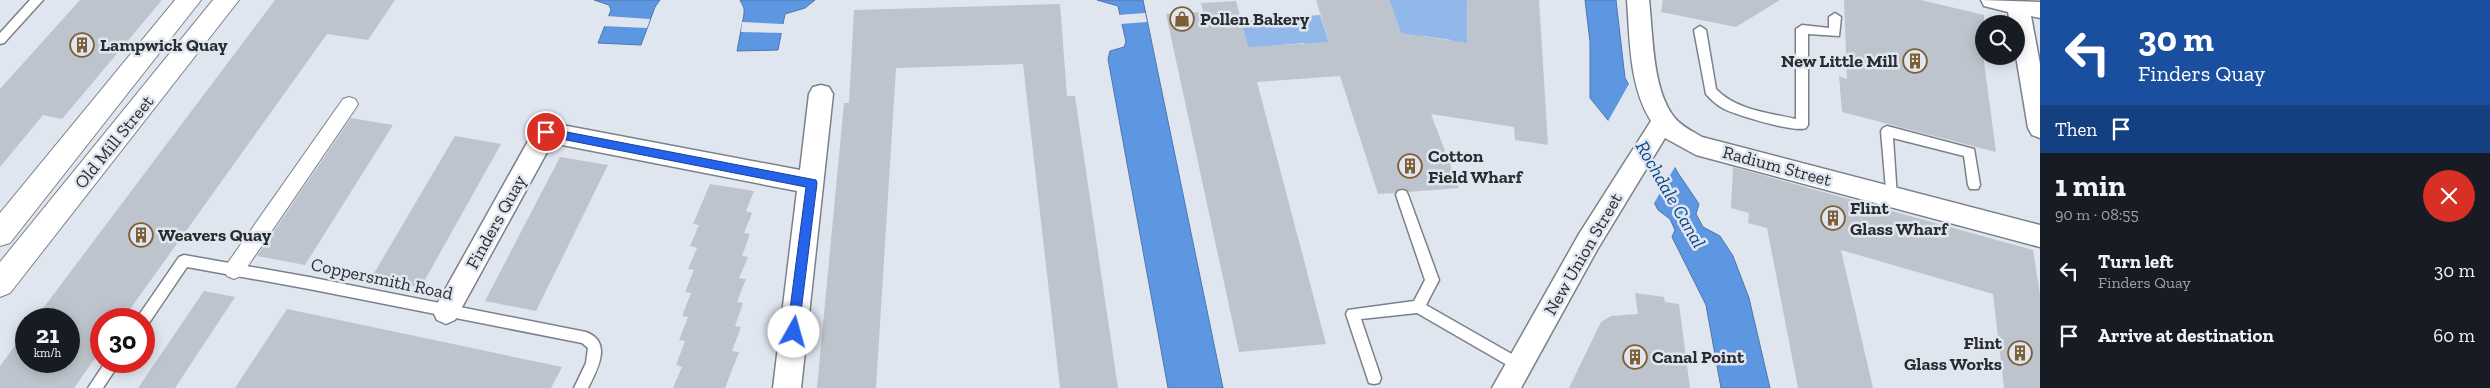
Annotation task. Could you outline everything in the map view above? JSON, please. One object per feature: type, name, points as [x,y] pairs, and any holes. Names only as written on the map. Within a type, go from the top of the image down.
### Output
[{"type":"street","name":"Old Mill Street","points":[[0,234],[189,0]]},
{"type":"street","name":"Old Mill Street","points":[[0,284],[227,0]]},
{"type":"street","points":[[1638,0],[1649,85],[1655,106],[1665,123]]},
{"type":"street","points":[[1992,0],[2017,3],[2040,10]]},
{"type":"street","points":[[2017,3],[2036,81],[2040,128]]},
{"type":"street","points":[[787,388],[821,94]]},
{"type":"street","points":[[234,270],[349,104]]},
{"type":"street","name":"Radium Street","points":[[1665,123],[1679,135],[1696,145],[2040,236]]},
{"type":"street","name":"New Union Street","points":[[1515,380],[1606,213],[1657,130],[1665,123]]},
{"type":"street","name":"Finders Quay","points":[[446,312],[546,132],[812,183]]},
{"type":"lane","points":[[0,40],[37,0]]},
{"type":"lane","points":[[1700,30],[1710,91],[1714,96],[1734,108],[1802,126],[1802,29],[1835,34],[1835,18]]},
{"type":"lane","points":[[1891,197],[1887,131],[1970,153],[1974,185]]},
{"type":"lane","points":[[1402,195],[1432,280],[1418,307]]},
{"type":"lane","name":"Coppersmith Road","points":[[152,308],[184,261],[234,270],[586,338],[595,346],[592,364],[581,388]]},
{"type":"lane","points":[[1374,378],[1354,314],[1418,307],[1515,380]]},
{"type":"lane","points":[[95,388],[106,373]]},
{"type":"shaded area","points":[[1389,0],[1467,0],[1468,64],[1451,61],[1451,40],[1423,36],[1422,57],[1409,55]]},
{"type":"shaded area","points":[[1320,15],[1335,61],[1310,63],[1304,43],[1270,46],[1253,67],[1241,21]]},
{"type":"water","points":[[594,0],[660,0],[655,7],[641,45],[598,43],[611,10],[609,5]]},
{"type":"water","points":[[740,0],[815,0],[805,8],[785,14],[778,50],[737,51],[744,14],[744,8]]},
{"type":"water","points":[[1097,0],[1143,0],[1223,388],[1168,388],[1108,59],[1110,51],[1124,47],[1126,42],[1118,6]]},
{"type":"water","name":"Rochdale Canal","points":[[1585,0],[1616,0],[1625,78],[1678,173],[1699,204],[1696,214],[1703,227],[1720,236],[1733,256],[1749,298],[1770,388],[1721,388],[1706,305],[1672,237],[1675,230],[1670,219],[1658,210],[1616,130],[1590,98],[1590,42]]},
{"type":"pier","points":[[1145,13],[1147,22],[1120,24],[1118,15]]},
{"type":"pier","points":[[606,16],[650,19],[647,28],[602,26]]},
{"type":"pier","points":[[742,22],[785,24],[784,33],[741,32]]},
{"type":"pier","points":[[1630,82],[1676,165],[1653,205],[1614,131],[1607,123]]},
{"type":"building","name":"Lampwick Quay","points":[[80,0],[162,0],[62,119],[43,115],[0,167],[0,89]]},
{"type":"building","name":"Weavers Quay","points":[[275,0],[395,0],[368,40],[327,34],[131,308],[90,308],[90,365],[74,388],[0,388],[0,366],[15,346],[15,373],[80,373],[80,308],[43,308]]},
{"type":"building","name":"Cotton Field Wharf","points":[[1316,0],[1389,0],[1401,33],[1468,43],[1467,0],[1539,0],[1548,145],[1515,140],[1514,127],[1431,114],[1459,188],[1408,192],[1402,188],[1395,193],[1378,194],[1340,76],[1257,82],[1326,344],[1239,352],[1166,14],[1203,12],[1201,3],[1236,1],[1248,47],[1329,42]]},
{"type":"building","points":[[1663,0],[1780,0],[1736,27],[1661,12]]},
{"type":"building","name":"New Little Mill","points":[[1844,0],[1921,0],[1984,15],[1975,15],[1975,65],[1984,65],[1996,152],[1842,112],[1839,76],[1847,79]]},
{"type":"building","points":[[1060,4],[1067,96],[1075,96],[1118,388],[1060,388],[1023,64],[896,68],[876,388],[817,388],[844,103],[849,103],[854,10]]},
{"type":"building","points":[[351,118],[393,125],[305,265],[257,256]]},
{"type":"building","points":[[455,136],[501,144],[421,287],[370,280]]},
{"type":"building","points":[[560,157],[608,165],[536,311],[485,301]]},
{"type":"building","points":[[1733,167],[2033,250],[2040,294],[2040,388],[2004,388],[1993,294],[1841,250],[1873,388],[1798,388],[1767,228],[1748,223],[1749,213],[1731,208]]},
{"type":"building","points":[[710,184],[754,191],[746,211],[752,213],[744,233],[750,234],[742,256],[748,257],[739,278],[746,279],[737,302],[743,303],[735,326],[741,327],[732,351],[739,352],[725,388],[673,388],[682,367],[676,365],[685,341],[679,340],[688,317],[682,316],[691,293],[685,292],[694,270],[688,269],[697,248],[690,246],[699,225],[693,224]]},
{"type":"building","points":[[204,291],[235,297],[175,388],[138,388],[148,373],[155,373],[155,363]]},
{"type":"building","name":"Canal Point","points":[[1635,293],[1664,297],[1665,302],[1679,304],[1690,388],[1569,388],[1601,322],[1611,316],[1638,314]]},
{"type":"building","points":[[287,309],[562,367],[551,388],[235,388]]},
{"type":"place","name":"Pollen Bakery","points":[[1182,19]]},
{"type":"place","name":"Lampwick Quay","points":[[82,45]]},
{"type":"place","name":"New Little Mill","points":[[1915,61]]},
{"type":"place","name":"Cotton Field Wharf","points":[[1410,166]]},
{"type":"place","name":"Flint Glass Wharf","points":[[1833,218]]},
{"type":"place","name":"Weavers Quay","points":[[141,235]]},
{"type":"place","name":"Flint Glass Works","points":[[2020,353]]},
{"type":"place","name":"Canal Point","points":[[1635,357]]},
{"type":"route","points":[[546,132],[812,183],[794,332]]}]
